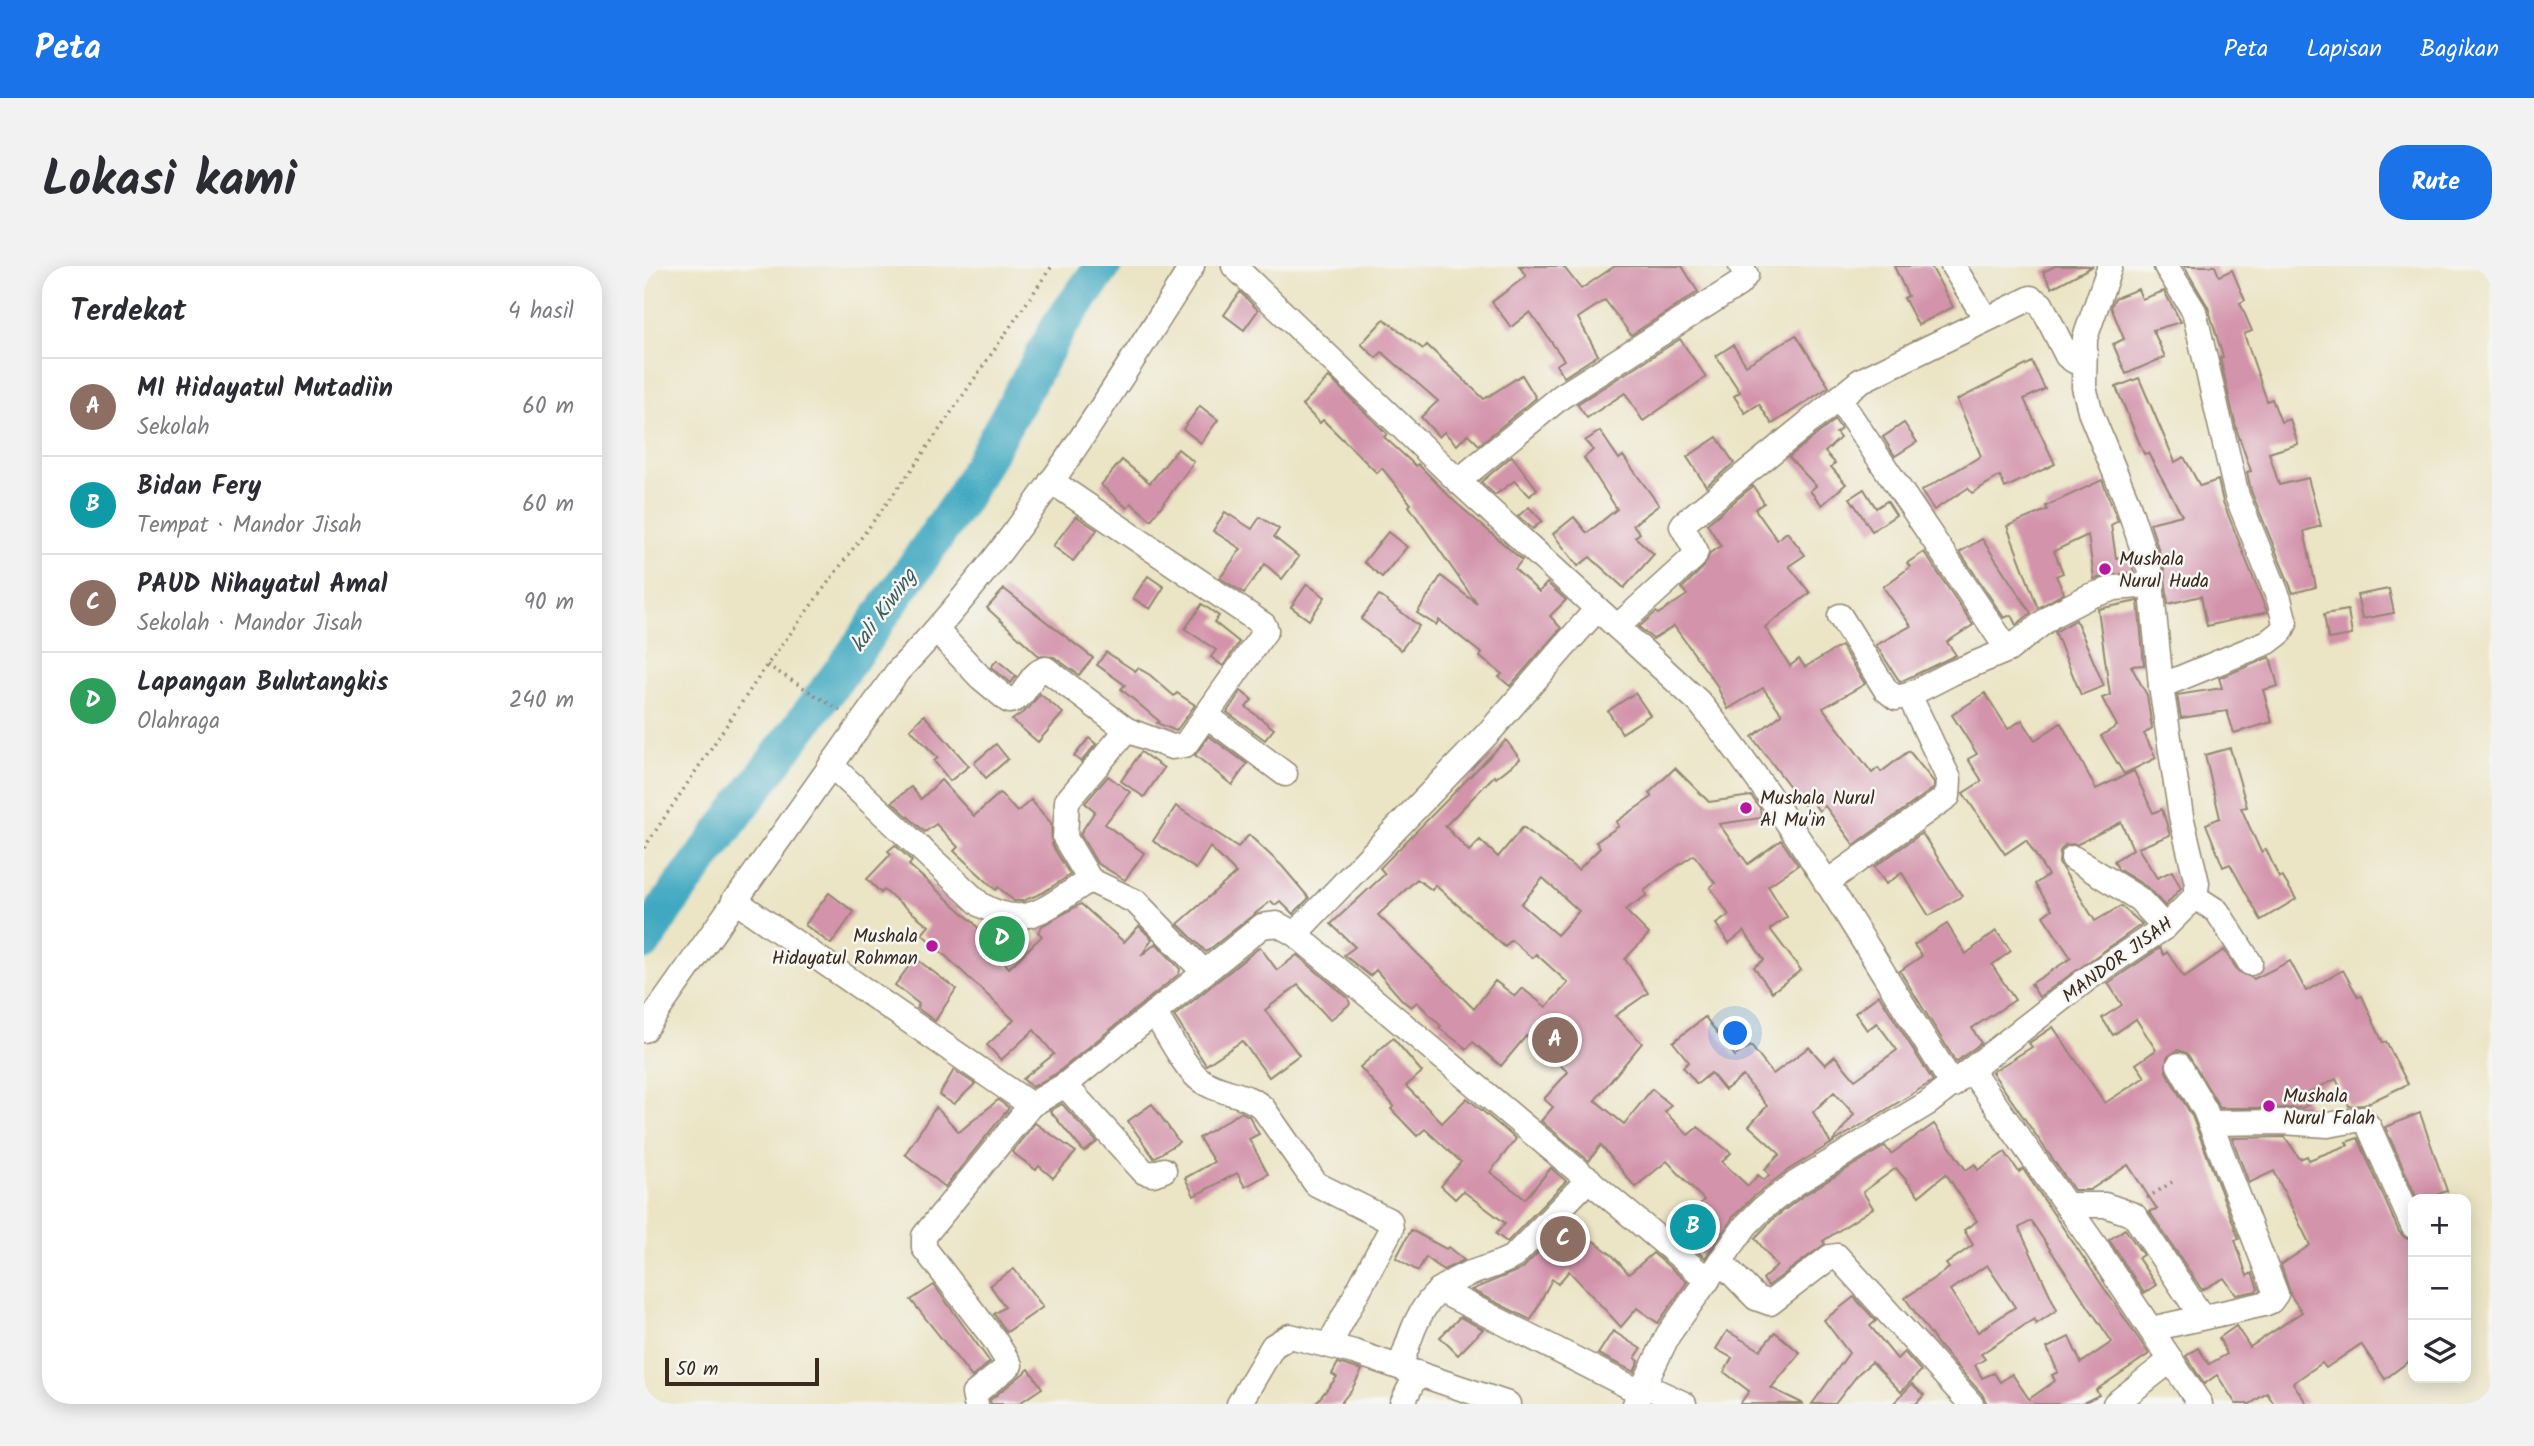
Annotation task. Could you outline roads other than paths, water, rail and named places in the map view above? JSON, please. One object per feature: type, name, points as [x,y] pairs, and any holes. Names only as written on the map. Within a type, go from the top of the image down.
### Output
[{"type":"street","points":[[644,1030],[898,671],[937,631],[1051,481],[1192,266]]},
{"type":"street","points":[[1234,266],[1458,481],[1681,683],[1713,720],[1962,1077],[2067,1205],[2200,1404]]},
{"type":"street","points":[[1458,481],[1562,396],[1740,284],[1745,275],[1741,266]]},
{"type":"street","points":[[1953,266],[1986,319]]},
{"type":"street","points":[[2110,266],[2085,338],[2083,356],[2088,406],[2143,543],[2153,585],[2161,686],[2182,816],[2197,883],[2195,897],[2217,911],[2250,963]]},
{"type":"street","points":[[2161,686],[2268,642],[2281,632],[2285,623],[2279,598],[2237,496],[2194,311],[2166,266]]},
{"type":"street","points":[[1617,627],[1694,557],[1696,551],[1682,526],[1684,523],[1860,381],[2031,298],[2036,299],[2067,356],[2074,361],[2083,356]]},
{"type":"street","points":[[1839,400],[2008,650]]},
{"type":"street","points":[[937,631],[980,677],[1009,701],[1020,698],[1035,674],[1046,669],[1127,730],[1180,748],[1206,715],[1263,638],[1264,625],[1051,481]]},
{"type":"street","points":[[1840,616],[1886,690],[1894,697],[1909,695],[1952,673],[2008,650],[2053,615],[2090,596],[2115,588],[2153,585]]},
{"type":"street","points":[[1295,934],[1491,730],[1597,609]]},
{"type":"street","points":[[1826,883],[1948,796],[1949,779],[1909,695]]},
{"type":"street","points":[[1206,715],[1285,774]]},
{"type":"street","points":[[1127,730],[1067,801],[1065,838],[1090,880],[1136,902],[1204,972]]},
{"type":"street","points":[[831,765],[981,905],[1001,916],[1014,919],[1039,911],[1090,880]]},
{"type":"street","points":[[2073,858],[2139,899],[2165,927]]},
{"type":"street","name":"MANDOR JISAH","points":[[1640,1393],[1668,1335],[1745,1225],[1778,1196],[1894,1126],[1962,1077],[2087,979],[2165,927],[2195,897]]},
{"type":"street","points":[[734,900],[1031,1105]]},
{"type":"street","points":[[976,1404],[974,1394],[1010,1366],[994,1339],[924,1248],[922,1241],[1031,1105],[1065,1085],[1262,926],[1276,924],[1295,934],[1589,1179],[1756,1298],[1770,1303],[1836,1255],[1971,1404]]},
{"type":"street","points":[[1154,1013],[1197,1077],[1217,1088],[1255,1101],[1264,1108],[1316,1184],[1390,1221],[1391,1229],[1329,1345]]},
{"type":"street","points":[[2151,1329],[2264,1304],[2271,1301],[2276,1294],[2210,1123],[2179,1065]]},
{"type":"street","points":[[1065,1085],[1144,1172],[1153,1174],[1164,1170]]},
{"type":"street","points":[[2210,1123],[2281,1122],[2328,1125],[2362,1119],[2369,1127],[2408,1215]]},
{"type":"street","points":[[1402,1404],[1415,1321],[1426,1302],[1439,1290],[1466,1275],[1501,1264],[1514,1256],[1589,1179]]},
{"type":"street","points":[[2067,1205],[2105,1205],[2134,1215],[2202,1317]]},
{"type":"street","points":[[1439,1290],[1640,1393],[1684,1404]]},
{"type":"street","points":[[1239,1404],[1273,1346],[1290,1336],[1329,1345],[1508,1404]]},
{"type":"street","points":[[2115,1404],[2171,1360]]},
{"type":"waterway","name":"kali Kiwing","points":[[644,942],[666,907],[852,657],[962,499],[1060,325],[1103,266]]},
{"type":"place","name":"Mushala Nurul Huda","points":[[2105,569]]},
{"type":"place","name":"Mushala Nurul Al Mu'in","points":[[1746,808]]},
{"type":"place","name":"Lapangan Bulutangkis","points":[[1002,939]]},
{"type":"place","name":"Mushala Hidayatul Rohman","points":[[932,946]]},
{"type":"place","name":"MI Hidayatul Mutadiin","points":[[1555,1040]]},
{"type":"place","name":"Mushala Nurul Falah","points":[[2269,1106]]},
{"type":"place","name":"Bidan Fery","points":[[1693,1227]]},
{"type":"place","name":"PAUD Nihayatul Amal","points":[[1563,1239]]}]
